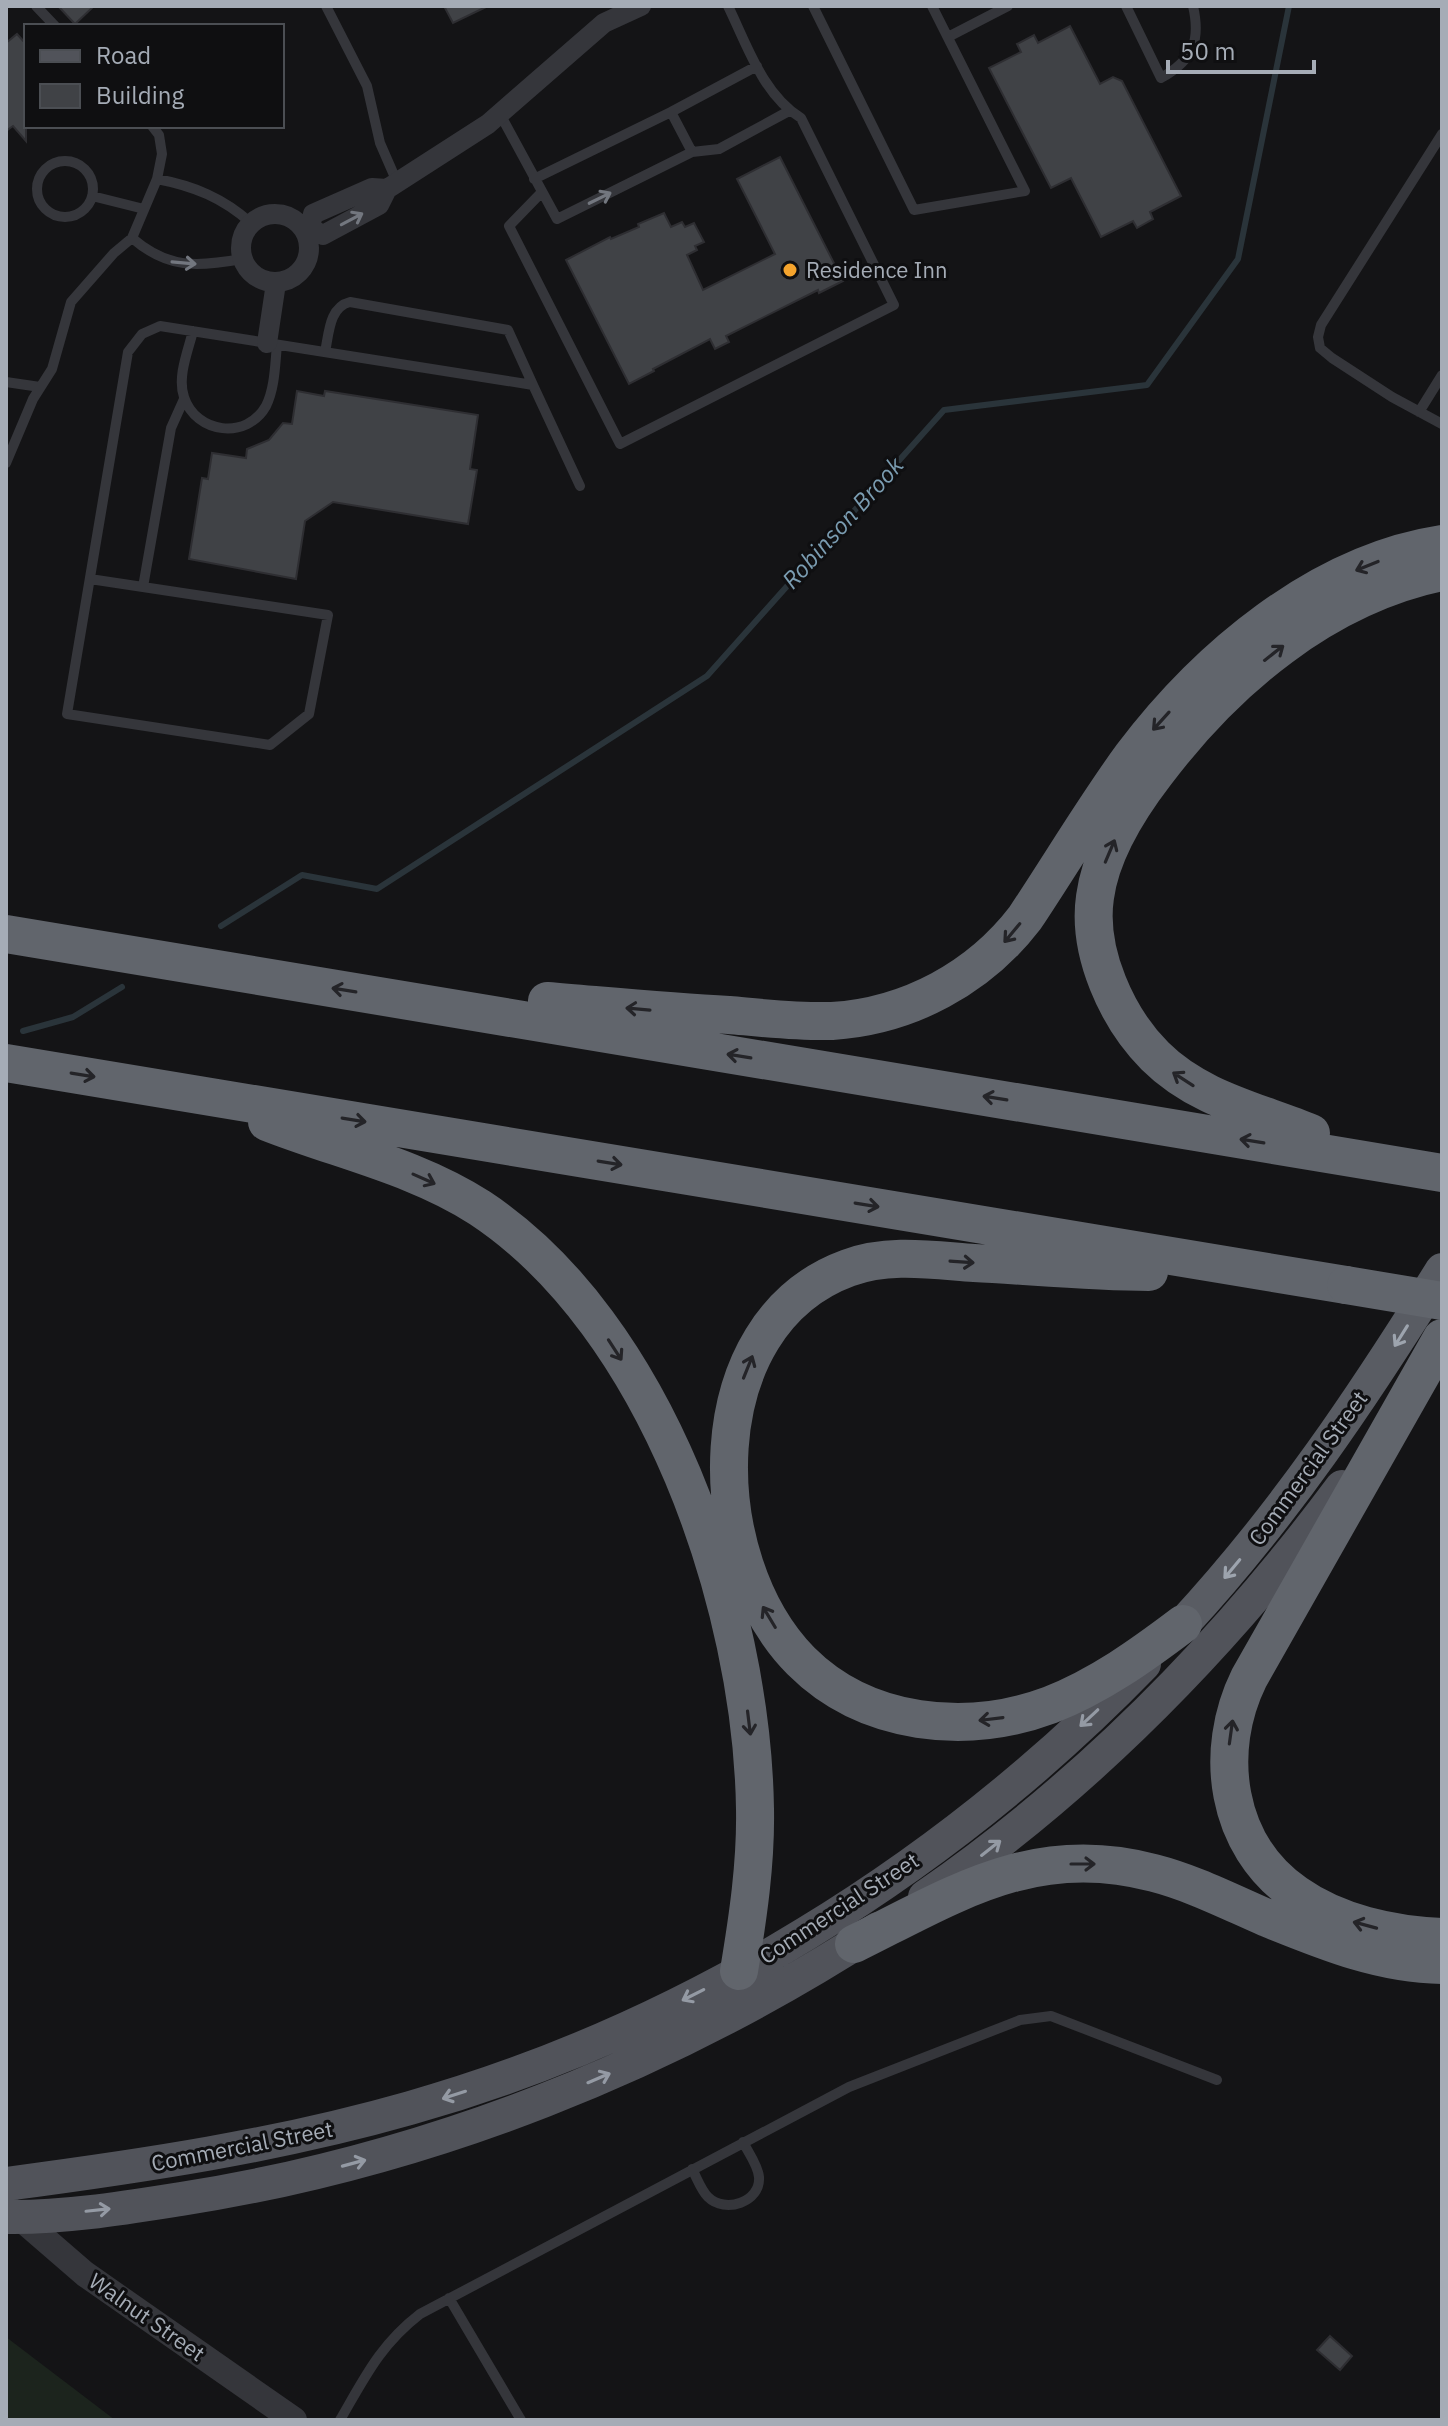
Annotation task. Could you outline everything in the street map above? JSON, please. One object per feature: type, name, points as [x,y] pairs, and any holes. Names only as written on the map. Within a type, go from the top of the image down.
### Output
[{"type":"highway","points":[[386,997],[549,1001],[823,1021],[865,1017],[918,1001],[970,972],[1009,938],[1141,744],[1226,656],[1284,611],[1328,585],[1381,560],[1442,544]]},
{"type":"highway","points":[[1415,1168],[1209,1094],[1179,1077],[1140,1039],[1112,991],[1097,939],[1095,898],[1111,847],[1136,800],[1167,757],[1219,700],[1285,645],[1331,615],[1388,587],[1442,572]]},
{"type":"highway","points":[[6,934],[1415,1168]]},
{"type":"highway","points":[[6,1063],[1442,1301]]},
{"type":"highway","points":[[194,1094],[323,1144],[408,1171],[480,1208],[529,1245],[558,1274],[594,1319],[628,1371],[674,1459],[698,1515],[724,1597],[741,1670],[752,1748],[755,1822],[749,1915],[739,1971]]},
{"type":"highway","points":[[1183,1624],[1094,1684],[1049,1705],[1019,1714],[978,1721],[929,1720],[895,1714],[851,1698],[821,1678],[791,1650],[768,1615],[749,1575],[736,1532],[729,1486],[730,1442],[738,1398],[758,1345],[788,1305],[828,1277],[861,1264],[907,1259],[1127,1272],[1277,1273]]},
{"type":"highway","name":"Commercial Street","points":[[1183,1624],[1232,1570],[1305,1478],[1442,1270]]},
{"type":"highway","points":[[1442,1337],[1249,1678],[1232,1720],[1228,1767],[1234,1803],[1248,1838],[1268,1868],[1294,1893],[1330,1913],[1355,1922],[1397,1933],[1442,1937]]},
{"type":"highway","points":[[854,1944],[992,1877],[1044,1866],[1098,1864],[1138,1869],[1174,1879],[1346,1949],[1391,1960],[1442,1965]]},
{"type":"main road","name":"Commercial Street","points":[[11,2214],[153,2203],[248,2187],[364,2160],[467,2129],[567,2091],[666,2048],[762,1999],[854,1944],[943,1885],[1010,1833],[1109,1748],[1194,1665],[1259,1593],[1325,1510],[1388,1422],[1442,1337]]},
{"type":"main road","name":"Commercial Street","points":[[6,2184],[240,2149],[413,2108],[513,2074],[654,2014],[739,1971],[861,1898],[966,1823],[1084,1723],[1183,1624]]},
{"type":"street","points":[[308,229],[310,247],[305,265],[293,278],[276,283],[259,279],[242,259],[241,240],[251,223],[260,217],[279,214],[323,235],[379,205],[392,186],[488,124],[604,23],[641,6]]},
{"type":"street","points":[[272,344],[276,283]]},
{"type":"street","name":"Walnut Street","points":[[11,2214],[85,2274],[294,2420]]},
{"type":"lane","points":[[36,6],[53,24]]},
{"type":"lane","points":[[326,6],[367,86],[392,186]]},
{"type":"lane","points":[[541,193],[509,226],[620,444],[894,305],[801,118],[789,111],[775,95],[728,6]]},
{"type":"lane","points":[[813,6],[914,210],[1025,191],[932,6]]},
{"type":"lane","points":[[948,37],[1008,6]]},
{"type":"lane","points":[[1126,6],[1161,78],[1176,70],[1197,39],[1193,6]]},
{"type":"lane","points":[[534,179],[757,66]]},
{"type":"lane","points":[[500,114],[557,219],[692,152],[719,149],[789,111]]},
{"type":"lane","points":[[671,112],[692,152]]},
{"type":"lane","points":[[6,463],[40,387],[52,369],[71,302],[114,253],[132,238],[157,179],[162,154],[159,135],[154,128]]},
{"type":"lane","points":[[1442,134],[1321,325],[1318,337],[1320,348],[1332,358],[1442,424]]},
{"type":"lane","points":[[72,162],[86,171],[91,179],[92,196],[75,215],[58,216],[43,206],[37,190],[38,181],[47,167],[72,162]]},
{"type":"lane","points":[[157,179],[211,194],[251,223]]},
{"type":"lane","points":[[92,196],[144,209]]},
{"type":"lane","points":[[132,238],[150,253],[172,263],[194,265],[242,259]]},
{"type":"lane","points":[[325,352],[334,311],[342,303],[350,302],[508,330],[580,486]]},
{"type":"lane","points":[[90,579],[328,615],[309,714],[270,745],[67,714],[128,352],[142,334],[160,326],[533,385]]},
{"type":"lane","points":[[193,331],[182,376],[184,399],[189,410],[207,425],[230,429],[253,421],[268,403],[272,344]]},
{"type":"lane","points":[[1419,412],[1442,375]]},
{"type":"lane","points":[[6,382],[40,387]]},
{"type":"lane","points":[[143,587],[171,428],[184,399]]},
{"type":"lane","points":[[340,2420],[378,2355],[396,2332],[420,2314],[849,2087],[1020,2020],[1051,2016],[1217,2080]]},
{"type":"lane","points":[[692,2169],[706,2196],[714,2201],[736,2204],[753,2196],[758,2187],[759,2174],[743,2142]]},
{"type":"lane","points":[[449,2298],[521,2420]]},
{"type":"shaded area","points":[[6,2337],[115,2420],[6,2420]]},
{"type":"building","points":[[58,6],[94,6],[75,24]]},
{"type":"building","points":[[444,6],[488,6],[453,23]]},
{"type":"building","points":[[1070,26],[1100,84],[1113,77],[1122,81],[1181,196],[1150,212],[1153,219],[1137,228],[1133,221],[1101,237],[1071,178],[1051,188],[989,68],[1021,52],[1017,44],[1034,35],[1038,43]]},
{"type":"building","points":[[17,34],[24,42],[26,141],[13,126],[6,131],[6,43]]},
{"type":"building","name":"Residence Inn","points":[[780,157],[843,281],[819,293],[818,290],[726,336],[729,342],[715,349],[710,339],[629,384],[566,260],[664,213],[671,227],[682,222],[685,227],[694,223],[704,242],[687,255],[703,290],[775,254],[737,179]]},
{"type":"building","points":[[297,391],[324,396],[325,391],[478,415],[470,469],[477,470],[468,524],[333,502],[305,521],[296,579],[189,559],[202,478],[208,479],[212,453],[246,458],[247,449],[269,440],[283,423],[292,424]]},
{"type":"building","points":[[1330,2336],[1352,2356],[1340,2370],[1317,2350]]},
{"type":"waterway","name":"Robinson Brook","points":[[221,926],[302,875],[377,889],[707,676],[944,410],[1147,385],[1238,259],[1289,6]]},
{"type":"waterway","name":"Robinson Brook","points":[[23,1031],[73,1017],[122,987]]},
{"type":"place","name":"Residence Inn","points":[[790,270]]}]
